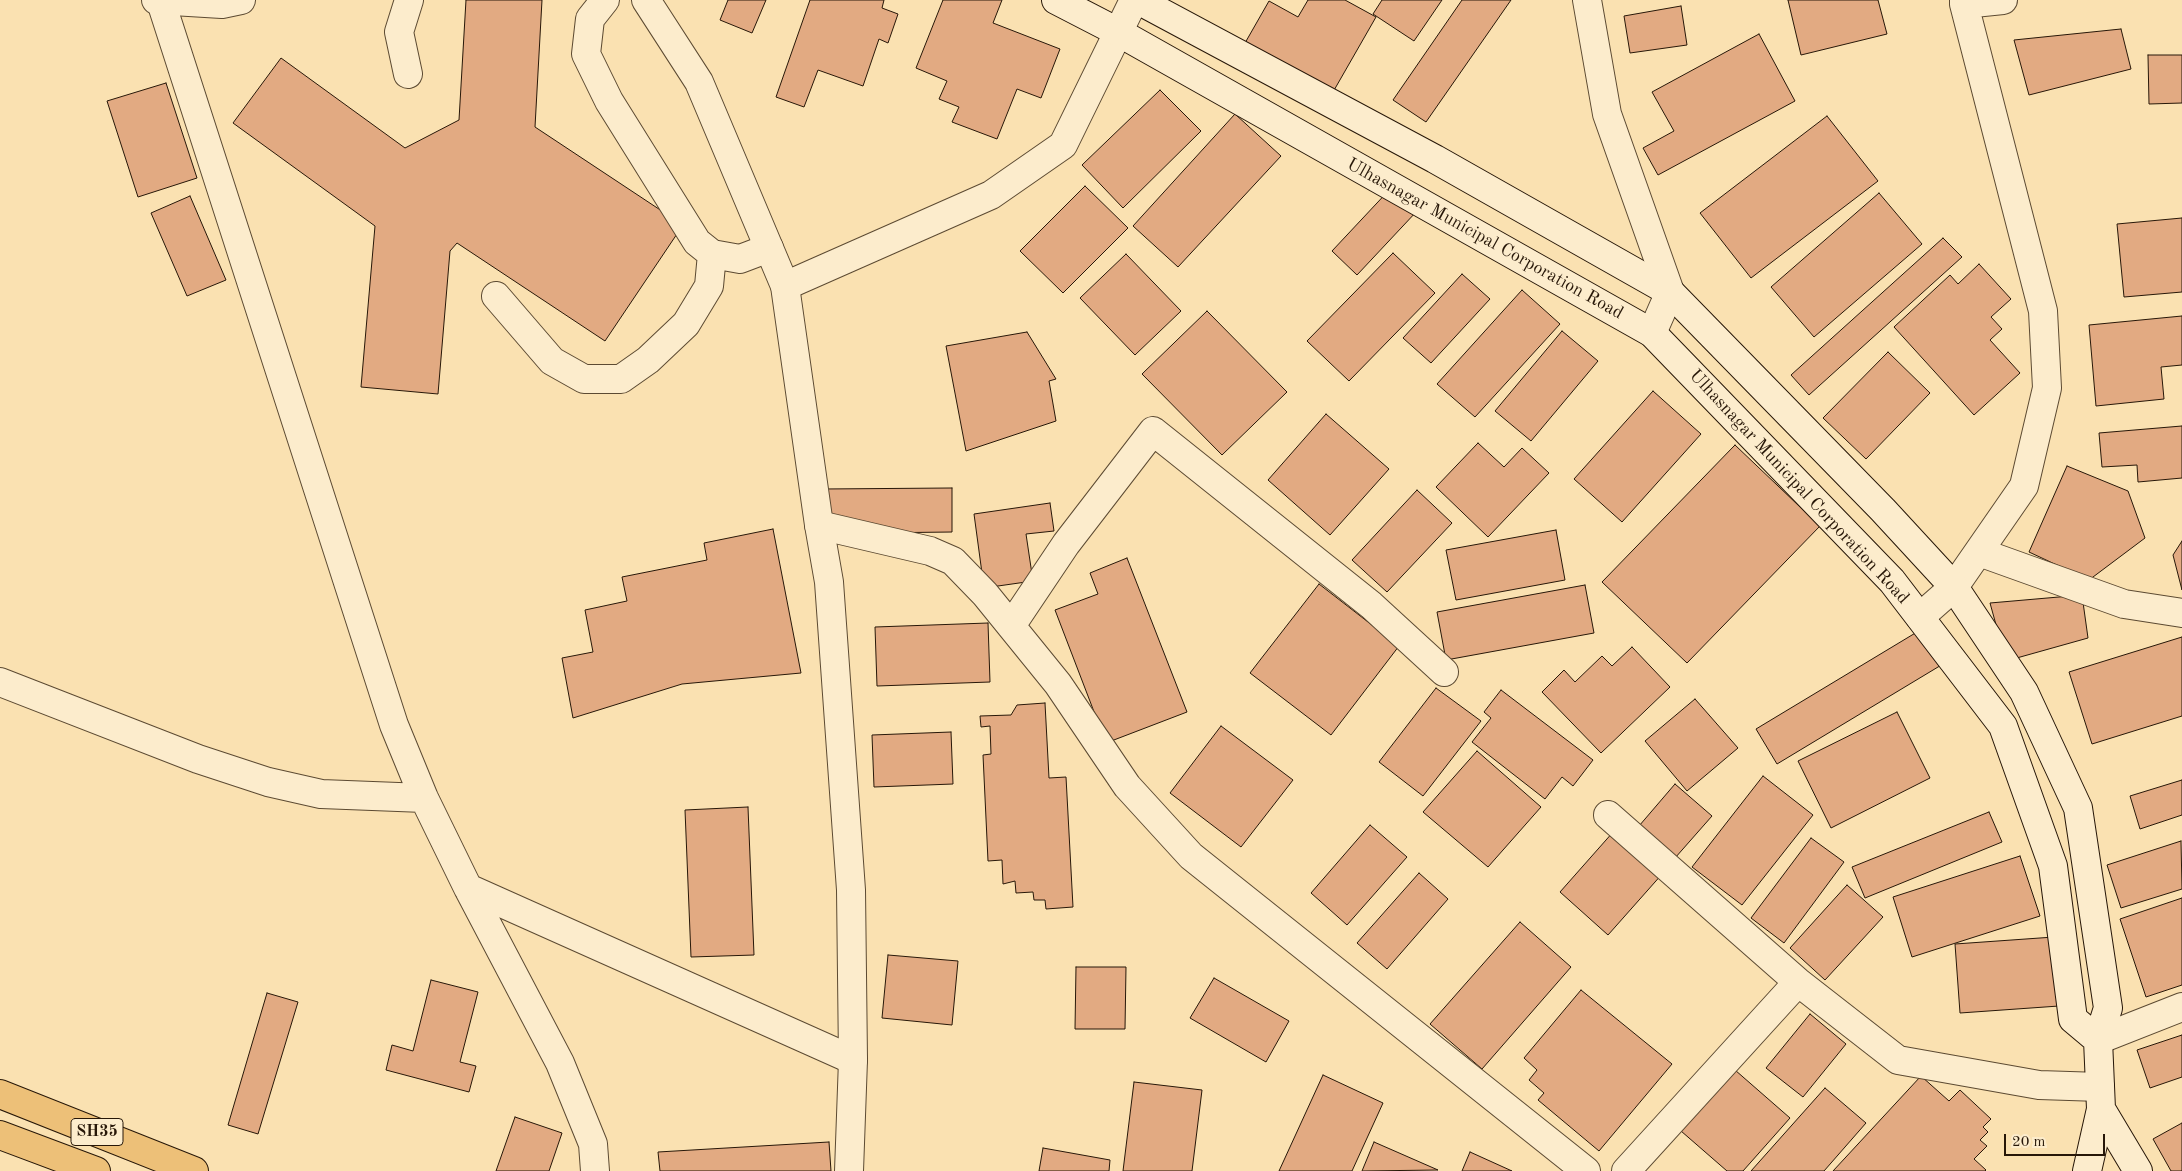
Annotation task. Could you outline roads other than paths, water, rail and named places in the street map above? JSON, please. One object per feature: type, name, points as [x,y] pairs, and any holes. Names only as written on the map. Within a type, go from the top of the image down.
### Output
[{"type":"main road","name":"SH35","points":[[0,1094],[194,1171]]},
{"type":"main road","name":"SH35","points":[[0,1136],[96,1171]]},
{"type":"street","points":[[241,0],[222,4],[158,1],[394,725],[424,798],[468,888],[560,1063],[593,1144],[595,1171]]},
{"type":"street","points":[[408,74],[399,32],[409,0]]},
{"type":"street","points":[[606,0],[590,19],[586,54],[609,101],[697,242],[712,254],[740,259],[769,248]]},
{"type":"street","points":[[646,0],[699,82],[785,286],[818,525],[829,582],[851,890],[853,1060],[849,1171]]},
{"type":"street","name":"Ulhasnagar Municipal Corporation Road","points":[[1056,0],[1118,32],[1652,333],[1892,581],[2003,726],[2053,866],[2073,1019],[2098,1040]]},
{"type":"street","points":[[785,286],[991,195],[1063,145],[1134,0]]},
{"type":"street","points":[[1138,0],[1435,159],[1670,292],[1884,510],[1954,587],[2024,692],[2078,808],[2108,1008],[2098,1040],[2101,1098],[2087,1171]]},
{"type":"street","points":[[1586,0],[1607,114],[1670,292],[1652,333]]},
{"type":"street","points":[[1920,617],[1954,587],[2024,486],[2047,388],[2043,311],[1964,2],[2004,0]]},
{"type":"street","points":[[496,296],[552,361],[584,378],[621,379],[648,360],[686,324],[709,286],[712,254]]},
{"type":"street","points":[[1011,626],[1066,544],[1153,431],[1371,604],[1444,672]]},
{"type":"street","points":[[818,525],[930,551],[954,561],[985,594],[1058,684],[1127,786],[1191,856],[1586,1171]]},
{"type":"street","points":[[1979,552],[2124,604],[2182,613]]},
{"type":"street","points":[[0,682],[198,759],[268,782],[321,794],[424,798]]},
{"type":"street","points":[[1608,815],[1798,982],[1898,1060],[2101,1098]]},
{"type":"street","points":[[468,888],[853,1060]]},
{"type":"street","points":[[1626,1171],[1798,982]]},
{"type":"street","points":[[2098,1040],[2182,1007]]},
{"type":"street","points":[[2101,1098],[2138,1171]]}]
